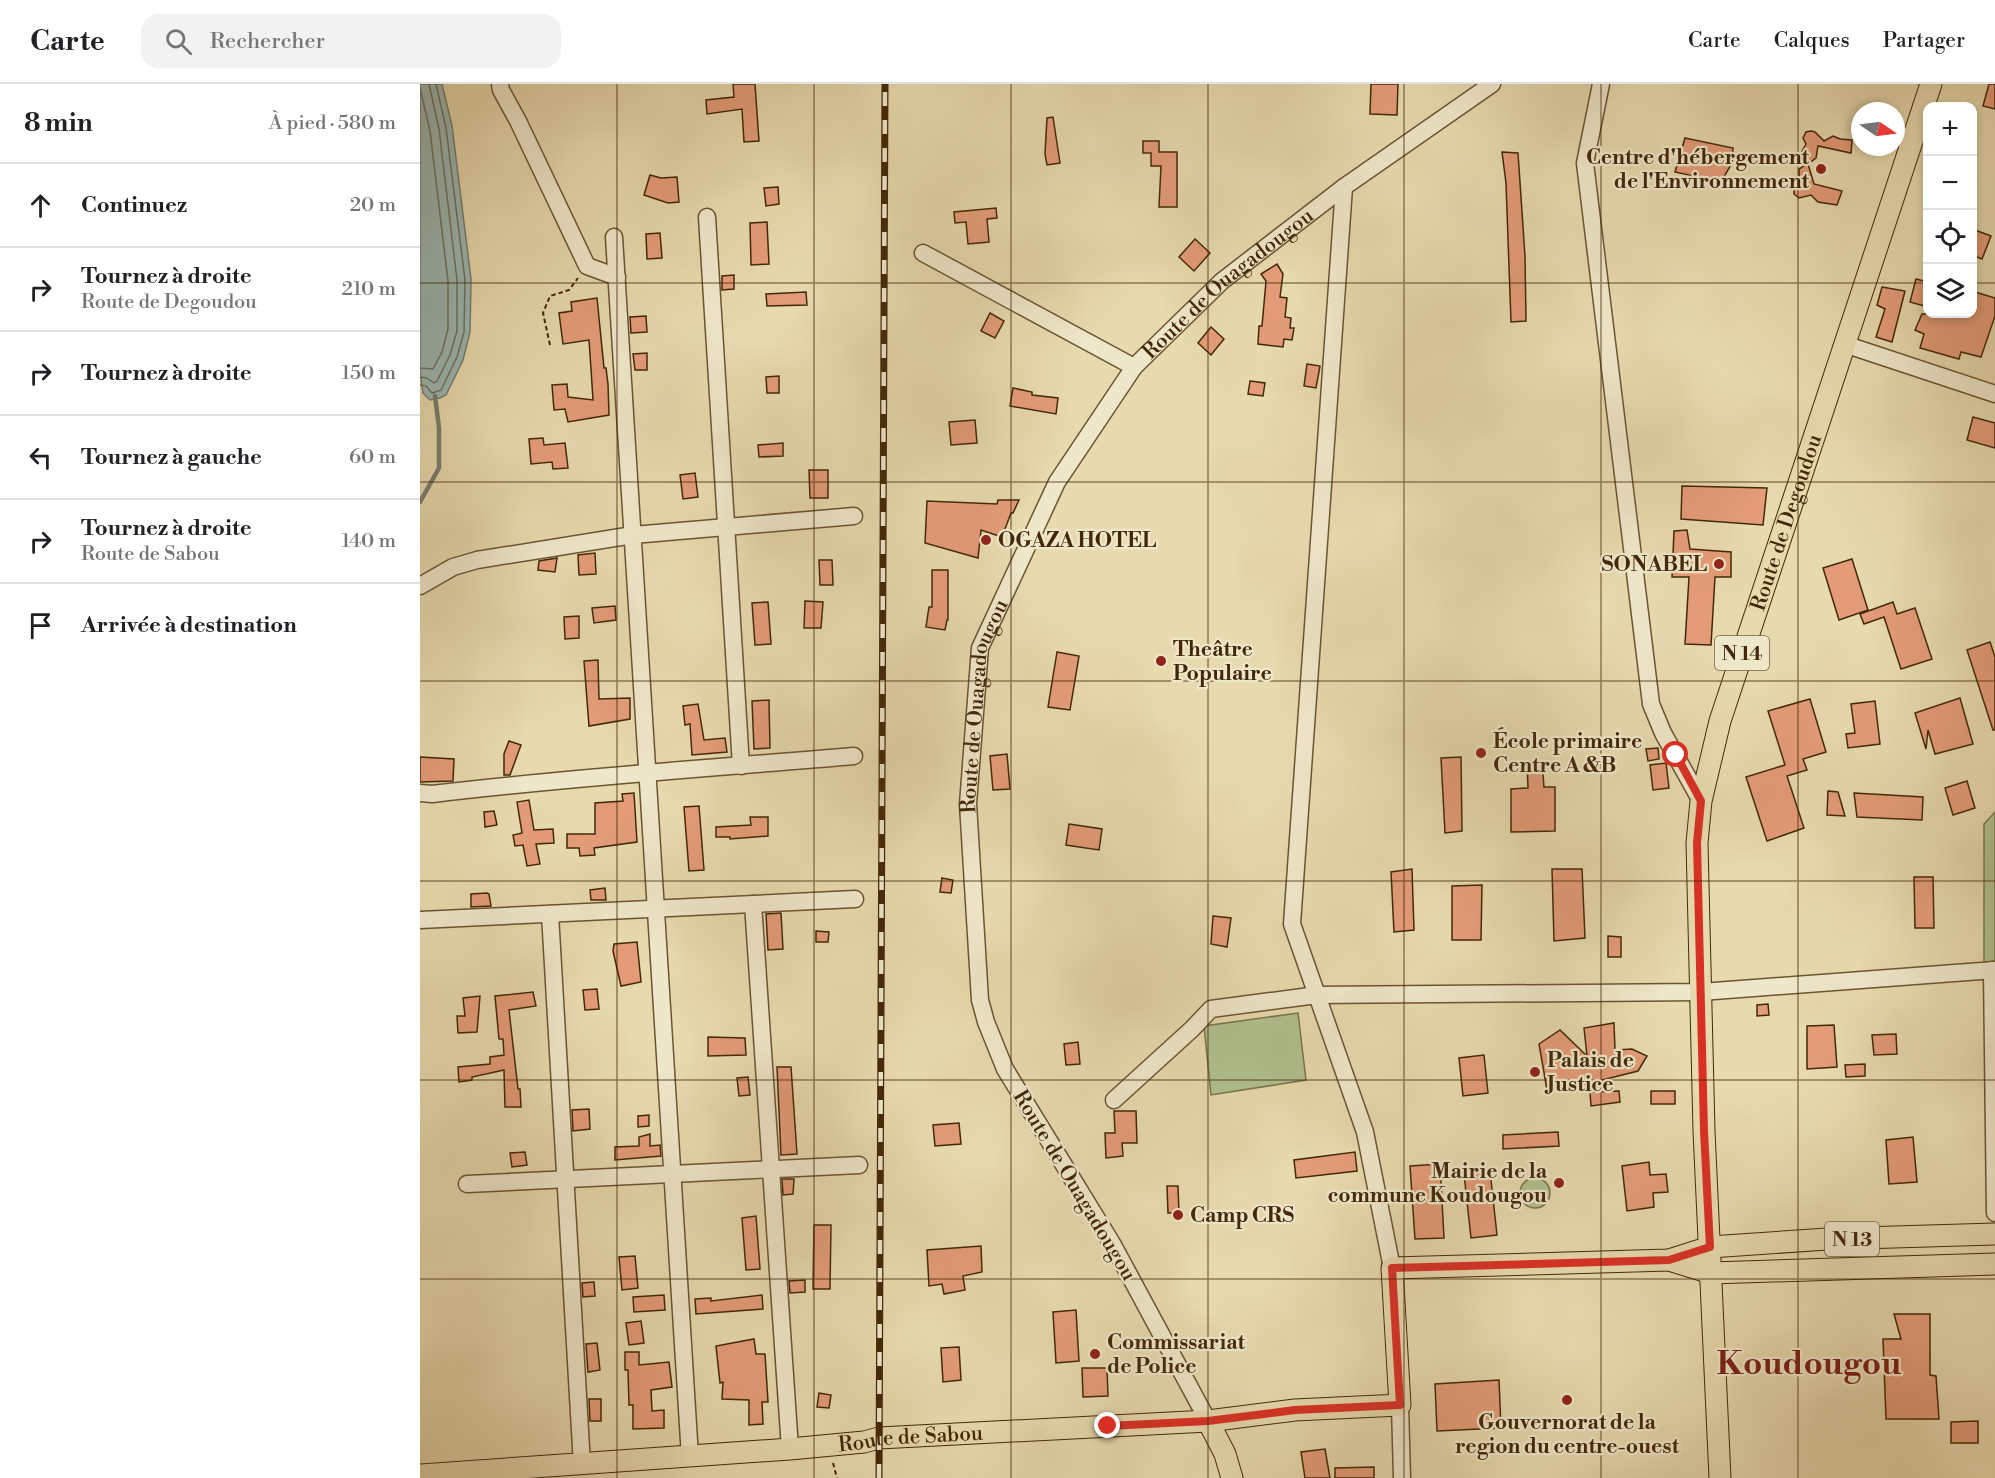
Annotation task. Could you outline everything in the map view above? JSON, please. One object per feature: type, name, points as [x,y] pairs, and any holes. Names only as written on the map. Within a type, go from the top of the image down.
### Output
[{"type":"main road","name":"Route de Degoudou","points":[[1711,1259],[1697,843],[1701,801],[1720,721],[1931,84]]},
{"type":"main road","name":"N 13","points":[[1711,1259],[1827,1239],[1995,1234]]},
{"type":"main road","name":"N 13","points":[[1392,1268],[1711,1259],[1995,1264]]},
{"type":"main road","name":"N 14","points":[[1711,1259],[1720,1478]]},
{"type":"main road","points":[[1392,1268],[1400,1405]]},
{"type":"main road","name":"Route de Sabou","points":[[420,1475],[790,1449],[864,1442],[879,1438],[1208,1421],[1295,1410],[1400,1405]]},
{"type":"main road","name":"Route de Ouagadougou","points":[[1208,1421],[1225,1454],[1232,1478]]},
{"type":"street","points":[[500,84],[587,266],[617,277]]},
{"type":"street","name":"Route de Ouagadougou","points":[[1208,1421],[1113,1245],[1005,1069],[986,1022],[980,1000],[968,804],[980,648],[1057,482],[1134,367],[1222,280],[1344,187],[1492,84]]},
{"type":"street","points":[[1600,84],[1585,163],[1651,704],[1663,733],[1701,801]]},
{"type":"street","points":[[1344,187],[1292,924],[1365,1132],[1392,1268]]},
{"type":"street","points":[[707,217],[741,766]]},
{"type":"street","points":[[614,237],[690,1457]]},
{"type":"street","points":[[923,253],[1134,367]]},
{"type":"street","points":[[1844,344],[1994,391]]},
{"type":"street","points":[[420,586],[453,567],[477,560],[633,535],[854,516]]},
{"type":"street","points":[[420,793],[432,794],[537,781],[855,756]]},
{"type":"street","points":[[420,920],[855,899]]},
{"type":"street","points":[[753,904],[790,1449]]},
{"type":"street","points":[[550,914],[582,1465]]},
{"type":"street","points":[[1114,1100],[1211,1009],[1317,995],[1701,992],[1994,970],[1995,1213]]},
{"type":"street","points":[[467,1184],[859,1165]]},
{"type":"street","points":[[1400,1405],[1402,1478]]},
{"type":"path","points":[[550,345],[543,313],[550,296],[569,290],[587,266]]},
{"type":"green space","points":[[1995,812],[1995,963],[1984,964],[1984,824]]},
{"type":"green space","points":[[1298,1013],[1306,1080],[1211,1095],[1204,1026]]},
{"type":"green space","points":[[1535,1178],[1541,1179],[1549,1187],[1549,1199],[1541,1207],[1535,1208],[1529,1207],[1521,1199],[1520,1193],[1521,1187],[1529,1179]]},
{"type":"water","points":[[420,84],[442,84],[452,126],[471,279],[470,332],[463,360],[446,395],[430,400],[423,393],[420,373]]},
{"type":"building","points":[[733,84],[755,84],[759,141],[744,142],[742,109],[707,114],[706,100],[734,97]]},
{"type":"building","points":[[1371,84],[1398,84],[1397,115],[1370,114]]},
{"type":"building","points":[[1989,84],[1995,84],[1995,109],[1983,106]]},
{"type":"building","points":[[1053,117],[1060,163],[1047,165],[1045,154],[1047,118]]},
{"type":"building","points":[[1806,132],[1815,132],[1824,141],[1833,136],[1851,140],[1851,153],[1818,146],[1816,158],[1808,164],[1814,184],[1842,191],[1837,205],[1818,202],[1811,195],[1799,198],[1794,194],[1794,188],[1798,183],[1796,180],[1799,181],[1799,169],[1804,166],[1801,153],[1806,144],[1803,138]]},
{"type":"building","points":[[1685,138],[1733,148],[1732,163],[1721,182],[1675,172]]},
{"type":"building","points":[[1143,141],[1159,141],[1159,152],[1177,152],[1177,207],[1159,207],[1161,166],[1151,166],[1151,153],[1143,153]]},
{"type":"building","points":[[1502,152],[1518,153],[1525,256],[1526,321],[1511,322],[1506,183]]},
{"type":"building","points":[[650,175],[661,178],[677,177],[679,202],[668,203],[644,195]]},
{"type":"building","points":[[778,187],[779,204],[766,206],[764,188]]},
{"type":"building","points":[[996,208],[997,218],[987,219],[989,242],[968,244],[966,222],[955,223],[954,212]]},
{"type":"building","points":[[767,222],[769,264],[751,265],[750,223]]},
{"type":"building","points":[[1977,231],[1991,236],[1982,259],[1977,257]]},
{"type":"building","points":[[660,233],[662,258],[647,259],[646,234]]},
{"type":"building","points":[[1195,239],[1210,253],[1194,271],[1179,257]]},
{"type":"building","points":[[1277,264],[1283,274],[1280,297],[1287,298],[1285,317],[1291,318],[1290,328],[1294,328],[1292,340],[1284,339],[1283,347],[1258,344],[1266,281],[1261,274]]},
{"type":"building","points":[[734,275],[734,289],[722,290],[722,276]]},
{"type":"building","points":[[1916,279],[1923,281],[1923,306],[1910,302]]},
{"type":"building","points":[[1882,287],[1905,291],[1892,342],[1876,337],[1885,309],[1877,305]]},
{"type":"building","points":[[806,292],[807,305],[767,306],[766,294]]},
{"type":"building","points":[[1977,293],[1995,298],[1995,316],[1981,357],[1961,352],[1959,359],[1920,348],[1924,334],[1915,330],[1922,314],[1923,318],[1977,318]]},
{"type":"building","points":[[597,298],[604,368],[606,368],[608,384],[609,415],[568,422],[565,409],[554,410],[552,385],[567,384],[568,397],[593,400],[589,340],[563,344],[559,313],[572,311],[571,302]]},
{"type":"building","points":[[990,313],[1004,321],[995,338],[981,331]]},
{"type":"building","points":[[646,316],[647,332],[631,333],[630,317]]},
{"type":"building","points":[[1211,327],[1224,339],[1211,355],[1198,343]]},
{"type":"building","points":[[647,353],[647,370],[635,370],[633,354]]},
{"type":"building","points":[[1307,364],[1320,366],[1316,388],[1304,386]]},
{"type":"building","points":[[779,376],[779,393],[767,393],[766,377]]},
{"type":"building","points":[[1250,381],[1265,383],[1263,396],[1248,394]]},
{"type":"building","points":[[1013,388],[1032,392],[1032,395],[1058,398],[1056,414],[1010,406]]},
{"type":"building","points":[[1973,417],[1995,423],[1995,448],[1967,440]]},
{"type":"building","points":[[975,420],[977,443],[951,445],[949,422]]},
{"type":"building","points":[[543,438],[544,445],[565,443],[568,468],[553,469],[552,462],[531,464],[529,439]]},
{"type":"building","points":[[783,443],[783,456],[759,457],[758,445]]},
{"type":"building","points":[[809,470],[828,470],[828,498],[810,498]]},
{"type":"building","points":[[695,473],[698,497],[683,499],[680,475]]},
{"type":"building","points":[[1682,486],[1767,488],[1763,525],[1681,519]]},
{"type":"building","points":[[998,500],[1019,500],[1011,513],[1002,537],[981,530],[978,558],[925,543],[927,501],[997,504]]},
{"type":"building","points":[[1687,530],[1690,549],[1731,552],[1731,577],[1715,577],[1711,645],[1685,644],[1689,577],[1672,577],[1674,531]]},
{"type":"building","points":[[595,553],[596,574],[579,575],[578,555]]},
{"type":"building","points":[[557,558],[555,572],[538,570],[539,561]]},
{"type":"building","points":[[1852,559],[1868,610],[1839,620],[1823,568]]},
{"type":"building","points":[[819,560],[832,560],[833,585],[820,585]]},
{"type":"building","points":[[932,570],[948,570],[948,620],[945,630],[926,627],[929,607],[932,607]]},
{"type":"building","points":[[805,601],[823,602],[821,628],[804,628]]},
{"type":"building","points":[[768,602],[771,644],[755,645],[752,603]]},
{"type":"building","points":[[1893,602],[1897,614],[1915,608],[1932,659],[1901,669],[1884,617],[1864,624],[1860,614]]},
{"type":"building","points":[[615,606],[616,620],[594,623],[592,608]]},
{"type":"building","points":[[579,616],[579,638],[565,639],[564,617]]},
{"type":"building","points":[[1990,642],[1995,657],[1995,730],[1993,730],[1967,650]]},
{"type":"building","points":[[1057,652],[1079,656],[1070,710],[1048,707]]},
{"type":"building","points":[[598,660],[599,699],[630,698],[630,719],[589,726],[584,661]]},
{"type":"building","points":[[1960,698],[1973,744],[1935,754],[1928,730],[1926,749],[1915,713]]},
{"type":"building","points":[[1810,699],[1826,752],[1803,759],[1807,770],[1787,776],[1804,828],[1767,841],[1746,777],[1785,765],[1768,711]]},
{"type":"building","points":[[769,700],[770,748],[754,749],[752,701]]},
{"type":"building","points":[[1875,701],[1880,744],[1848,748],[1846,734],[1855,733],[1851,704]]},
{"type":"building","points":[[698,704],[704,740],[725,738],[727,752],[692,755],[690,724],[685,725],[683,706]]},
{"type":"building","points":[[509,741],[521,745],[510,775],[504,775],[504,754]]},
{"type":"building","points":[[1658,748],[1659,759],[1648,761],[1646,749]]},
{"type":"building","points":[[1007,754],[1010,789],[993,790],[990,756]]},
{"type":"building","points":[[420,757],[454,759],[453,781],[420,782]]},
{"type":"building","points":[[1461,757],[1462,831],[1445,833],[1441,758]]},
{"type":"building","points":[[1527,761],[1542,761],[1544,787],[1555,787],[1555,831],[1511,832],[1511,789],[1528,788]]},
{"type":"building","points":[[1666,763],[1669,788],[1653,790],[1650,765]]},
{"type":"building","points":[[1967,781],[1975,808],[1953,815],[1945,788]]},
{"type":"building","points":[[1828,791],[1838,792],[1845,816],[1827,815]]},
{"type":"building","points":[[634,793],[637,842],[594,848],[595,855],[580,856],[579,848],[567,848],[567,834],[595,834],[595,803],[623,801],[622,794]]},
{"type":"building","points":[[1854,793],[1923,797],[1922,820],[1857,817]]},
{"type":"building","points":[[529,800],[534,830],[553,829],[554,843],[536,844],[540,864],[527,866],[523,845],[515,846],[513,835],[522,833],[517,802]]},
{"type":"building","points":[[699,806],[704,870],[689,871],[684,807]]},
{"type":"building","points":[[494,811],[497,825],[485,827],[484,812]]},
{"type":"building","points":[[750,817],[768,817],[768,836],[730,839],[730,837],[716,837],[716,827],[751,825]]},
{"type":"building","points":[[1069,824],[1102,829],[1099,850],[1066,845]]},
{"type":"building","points":[[1412,869],[1414,930],[1394,932],[1391,872]]},
{"type":"building","points":[[1552,869],[1582,869],[1585,938],[1554,941]]},
{"type":"building","points":[[1914,877],[1933,877],[1934,928],[1915,928]]},
{"type":"building","points":[[942,878],[953,880],[951,893],[940,892]]},
{"type":"building","points":[[1482,885],[1481,940],[1452,940],[1452,886]]},
{"type":"building","points":[[605,888],[606,900],[591,900],[590,890]]},
{"type":"building","points":[[487,893],[491,906],[471,907],[471,894]]},
{"type":"building","points":[[781,913],[783,949],[768,950],[766,914]]},
{"type":"building","points":[[1213,916],[1231,918],[1227,947],[1211,944]]},
{"type":"building","points":[[816,931],[829,932],[828,942],[816,942]]},
{"type":"building","points":[[1608,936],[1621,937],[1621,957],[1608,957]]},
{"type":"building","points":[[637,942],[641,982],[621,986],[613,951],[614,944]]},
{"type":"building","points":[[597,989],[599,1009],[585,1010],[583,990]]},
{"type":"building","points":[[533,992],[536,1006],[509,1010],[521,1107],[505,1107],[504,1070],[459,1082],[458,1067],[490,1064],[490,1057],[504,1055],[503,1039],[499,1039],[495,996]]},
{"type":"building","points":[[480,996],[477,1032],[458,1033],[457,1016],[465,1016],[463,998]]},
{"type":"building","points":[[1768,1004],[1769,1015],[1757,1016],[1757,1005]]},
{"type":"building","points":[[1614,1023],[1615,1050],[1632,1049],[1647,1056],[1638,1071],[1574,1087],[1547,1090],[1539,1044],[1560,1030],[1587,1056],[1584,1028]]},
{"type":"building","points":[[1834,1025],[1837,1067],[1807,1069],[1807,1026]]},
{"type":"building","points":[[1896,1034],[1897,1054],[1874,1055],[1872,1035]]},
{"type":"building","points":[[708,1037],[745,1038],[746,1055],[708,1056]]},
{"type":"building","points":[[1078,1042],[1080,1064],[1066,1065],[1064,1044]]},
{"type":"building","points":[[1484,1055],[1488,1093],[1463,1096],[1459,1058]]},
{"type":"building","points":[[1865,1064],[1865,1076],[1846,1077],[1845,1065]]},
{"type":"building","points":[[777,1067],[791,1067],[797,1154],[781,1155]]},
{"type":"building","points":[[748,1077],[750,1095],[739,1096],[737,1078]]},
{"type":"building","points":[[1619,1091],[1620,1102],[1591,1106],[1590,1092]]},
{"type":"building","points":[[1651,1091],[1675,1091],[1675,1104],[1651,1104]]},
{"type":"building","points":[[589,1109],[590,1129],[573,1131],[572,1110]]},
{"type":"building","points":[[1114,1111],[1136,1111],[1137,1143],[1122,1143],[1123,1156],[1106,1158],[1105,1133],[1115,1133]]},
{"type":"building","points":[[649,1115],[649,1126],[638,1127],[638,1116]]},
{"type":"building","points":[[959,1123],[961,1144],[935,1146],[933,1125]]},
{"type":"building","points":[[1558,1132],[1559,1146],[1503,1149],[1503,1135]]},
{"type":"building","points":[[650,1134],[650,1146],[660,1145],[661,1156],[615,1160],[615,1147],[639,1146],[639,1137]]},
{"type":"building","points":[[1913,1137],[1917,1182],[1889,1184],[1886,1140]]},
{"type":"building","points":[[525,1152],[527,1165],[512,1167],[510,1153]]},
{"type":"building","points":[[1355,1152],[1357,1171],[1296,1178],[1294,1160]]},
{"type":"building","points":[[1649,1162],[1650,1175],[1666,1174],[1668,1192],[1653,1193],[1654,1207],[1627,1211],[1622,1166]]},
{"type":"building","points":[[1440,1164],[1444,1238],[1415,1239],[1410,1166]]},
{"type":"building","points":[[1490,1171],[1497,1235],[1471,1238],[1464,1174]]},
{"type":"building","points":[[782,1179],[794,1179],[793,1194],[783,1195]]},
{"type":"building","points":[[1167,1186],[1178,1186],[1179,1213],[1168,1213]]},
{"type":"building","points":[[756,1216],[760,1269],[746,1270],[742,1218]]},
{"type":"building","points":[[814,1225],[831,1225],[830,1289],[813,1289]]},
{"type":"building","points":[[981,1246],[982,1272],[963,1276],[965,1290],[944,1294],[942,1284],[929,1286],[927,1250]]},
{"type":"building","points":[[635,1256],[638,1288],[622,1290],[619,1257]]},
{"type":"building","points":[[805,1280],[805,1292],[790,1293],[789,1281]]},
{"type":"building","points":[[594,1282],[595,1296],[583,1297],[582,1283]]},
{"type":"building","points":[[664,1295],[665,1310],[634,1312],[633,1297]]},
{"type":"building","points":[[762,1295],[763,1309],[696,1314],[695,1299],[711,1298],[711,1301]]},
{"type":"building","points":[[1076,1310],[1079,1361],[1056,1363],[1053,1312]]},
{"type":"building","points":[[1894,1314],[1930,1314],[1930,1375],[1936,1376],[1939,1419],[1886,1419],[1883,1339],[1901,1339]]},
{"type":"building","points":[[641,1321],[644,1343],[629,1345],[626,1323]]},
{"type":"building","points":[[754,1339],[756,1354],[765,1354],[768,1402],[762,1402],[763,1424],[749,1425],[749,1400],[722,1399],[723,1382],[720,1383],[716,1346]]},
{"type":"building","points":[[597,1343],[600,1370],[588,1372],[586,1344]]},
{"type":"building","points":[[959,1347],[961,1380],[943,1382],[941,1348]]},
{"type":"building","points":[[625,1352],[639,1352],[639,1365],[669,1362],[672,1387],[651,1390],[652,1411],[664,1410],[664,1428],[633,1429],[633,1405],[629,1405]]},
{"type":"building","points":[[1082,1368],[1107,1368],[1108,1396],[1083,1397]]},
{"type":"building","points":[[1499,1380],[1501,1428],[1437,1431],[1435,1384]]},
{"type":"building","points":[[819,1393],[831,1395],[829,1408],[817,1407]]},
{"type":"building","points":[[589,1399],[601,1399],[601,1421],[590,1421]]},
{"type":"building","points":[[1978,1421],[1978,1443],[1951,1443],[1951,1422]]},
{"type":"building","points":[[1325,1449],[1330,1478],[1305,1478],[1301,1452]]},
{"type":"building","points":[[1374,1467],[1374,1478],[1335,1478],[1335,1468]]},
{"type":"waterway","points":[[420,502],[439,468],[439,428],[435,396]]},
{"type":"railway","points":[[879,1478],[885,84]]},
{"type":"place","name":"Centre d'hébergement de l'Environnement","points":[[1821,169]]},
{"type":"place","name":"OGAZA HOTEL","points":[[986,540]]},
{"type":"place","name":"SONABEL","points":[[1719,564]]},
{"type":"place","name":"Theâtre Populaire","points":[[1161,661]]},
{"type":"place","name":"École primaire Centre A &B","points":[[1481,753]]},
{"type":"place","name":"Palais de Justice","points":[[1535,1072]]},
{"type":"place","name":"Mairie de la commune Koudougou","points":[[1559,1183]]},
{"type":"place","name":"Camp CRS","points":[[1178,1215]]},
{"type":"place","name":"Commissariat de Police","points":[[1095,1354]]},
{"type":"place","name":"Gouvernorat de la region du centre-ouest","points":[[1567,1400]]},
{"type":"district","name":"Koudougou","points":[[1809,1362]]},
{"type":"route","points":[[1108,1426],[1208,1421],[1295,1410],[1400,1405],[1392,1268],[1669,1260],[1710,1247],[1704,1131],[1697,843],[1701,801],[1676,755]]}]
